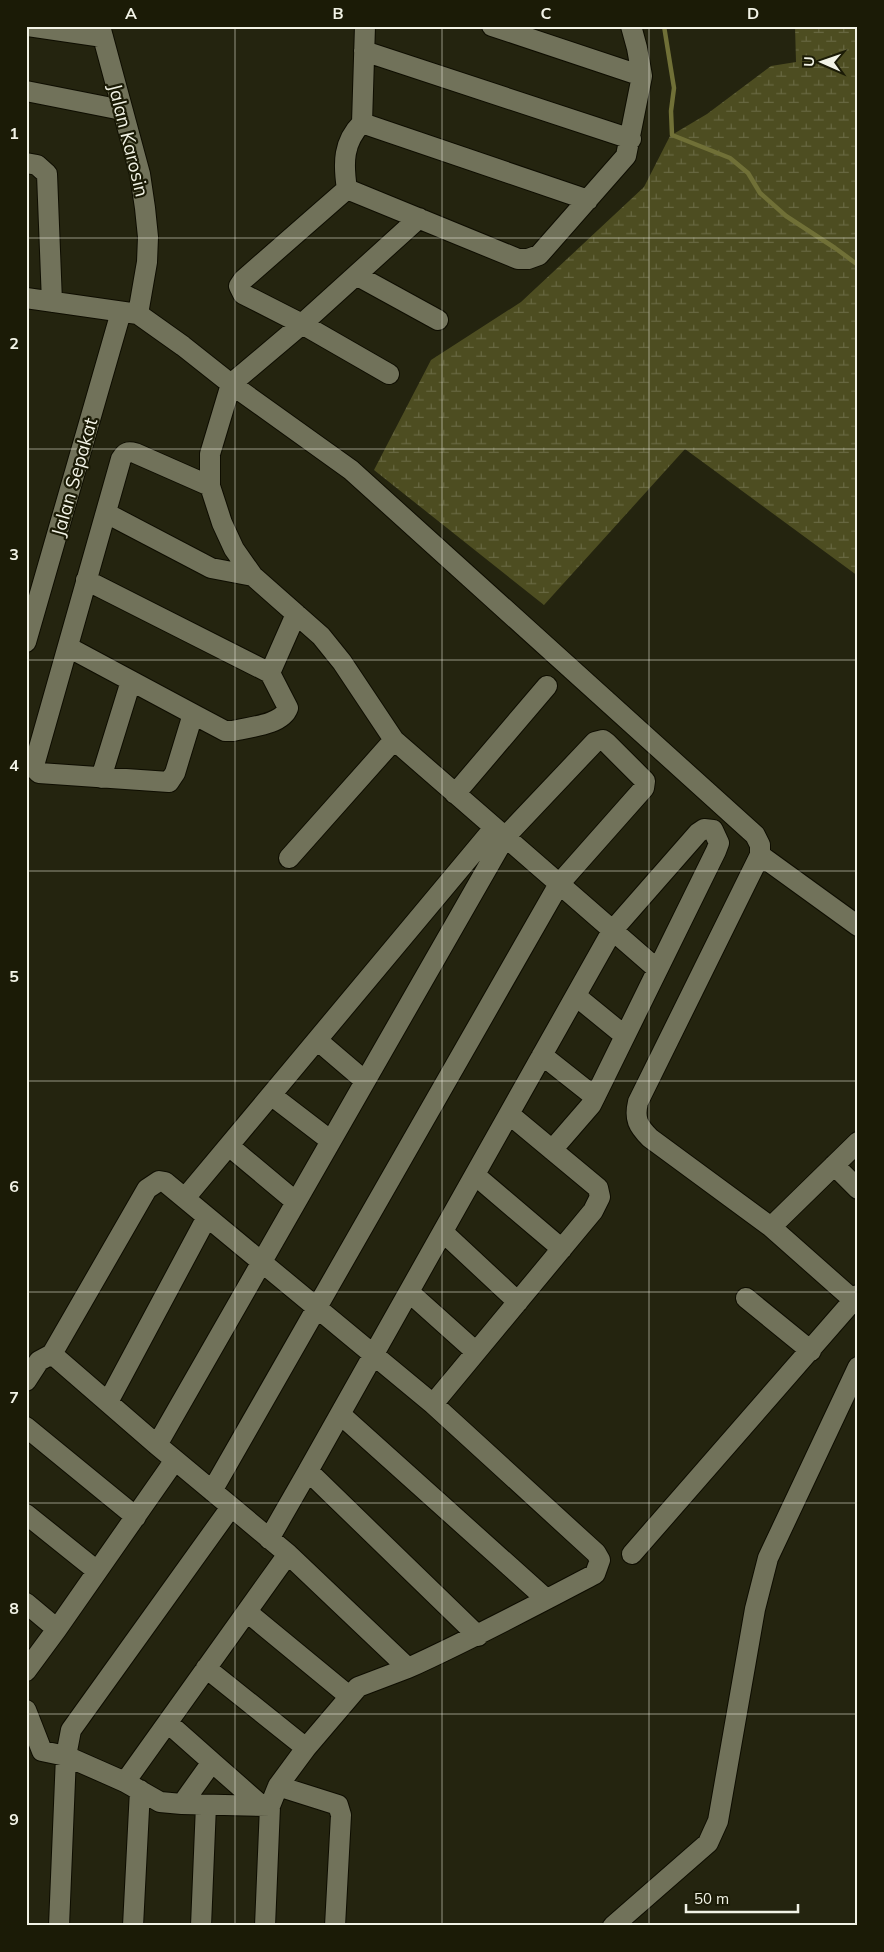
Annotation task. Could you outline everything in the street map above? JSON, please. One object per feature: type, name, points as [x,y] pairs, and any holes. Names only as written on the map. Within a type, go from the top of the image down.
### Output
[{"type":"street","points":[[28,26],[102,31]]},
{"type":"street","points":[[347,189],[343,164],[345,150],[354,131],[362,123],[365,26]]},
{"type":"street","points":[[492,26],[642,76]]},
{"type":"street","points":[[347,189],[518,260],[538,255],[626,156],[631,139],[642,76],[631,26]]},
{"type":"street","name":"Jalan Karosin","points":[[102,31],[140,174],[148,237],[147,262],[130,313]]},
{"type":"street","points":[[364,52],[631,139]]},
{"type":"street","points":[[26,91],[122,110]]},
{"type":"street","points":[[362,123],[588,200]]},
{"type":"street","points":[[26,163],[37,165],[47,174],[52,302]]},
{"type":"street","points":[[347,189],[242,280],[239,286],[243,294],[302,324],[389,374]]},
{"type":"street","points":[[419,218],[302,324],[231,384],[210,454],[210,486],[222,523],[234,549],[253,576],[321,636],[342,662],[394,740],[657,969]]},
{"type":"street","points":[[356,275],[438,320]]},
{"type":"street","points":[[26,298],[130,313],[184,346],[231,384],[351,470],[755,835],[760,845],[760,855],[642,1093],[635,1114],[638,1127],[650,1138],[770,1227],[856,1299],[632,1554]]},
{"type":"street","name":"Jalan Sepakat","points":[[26,642],[130,313]]},
{"type":"street","points":[[193,714],[175,773],[169,782],[39,773],[35,769],[121,458],[128,451],[210,486]]},
{"type":"street","points":[[106,513],[211,568],[253,576]]},
{"type":"street","points":[[68,647],[225,731],[233,732],[279,719],[286,715],[288,708],[270,673],[86,580]]},
{"type":"street","points":[[270,673],[296,614]]},
{"type":"street","points":[[101,778],[131,681]]},
{"type":"street","points":[[455,794],[547,686]]},
{"type":"street","points":[[288,858],[394,740]]},
{"type":"street","points":[[185,1198],[316,1040],[499,832],[595,742],[603,740],[607,743],[645,781],[644,788],[559,884],[319,1308],[212,1491]]},
{"type":"street","points":[[269,1539],[612,931],[698,833],[704,829],[713,830],[719,843],[716,851],[595,1097],[585,1112],[552,1150]]},
{"type":"street","points":[[157,1445],[365,1081],[499,832]]},
{"type":"street","points":[[760,855],[858,926]]},
{"type":"street","points":[[576,996],[625,1036]]},
{"type":"street","points":[[316,1040],[365,1081]]},
{"type":"street","points":[[542,1055],[595,1097]]},
{"type":"street","points":[[271,1095],[331,1141]]},
{"type":"street","points":[[433,1404],[594,1211],[600,1197],[598,1188],[509,1114]]},
{"type":"street","points":[[770,1227],[858,1142]]},
{"type":"street","points":[[229,1146],[296,1202]]},
{"type":"street","points":[[834,1165],[858,1189]]},
{"type":"street","points":[[475,1174],[562,1249]]},
{"type":"street","points":[[26,1381],[39,1361],[52,1354],[147,1189],[159,1181],[164,1182],[433,1404],[596,1553],[600,1560],[596,1574],[545,1598],[478,1636],[408,1668],[358,1687],[349,1696],[306,1748],[266,1806],[265,1926]]},
{"type":"street","points":[[108,1402],[207,1216]]},
{"type":"street","points":[[443,1232],[518,1302]]},
{"type":"street","points":[[409,1292],[476,1352]]},
{"type":"street","points":[[746,1298],[811,1351]]},
{"type":"street","points":[[52,1354],[157,1445],[288,1554],[408,1668]]},
{"type":"street","points":[[613,1926],[708,1843],[718,1821],[755,1609],[765,1566],[815,1454],[858,1367]]},
{"type":"street","points":[[340,1414],[545,1598]]},
{"type":"street","points":[[26,1427],[136,1517]]},
{"type":"street","points":[[26,1671],[175,1460]]},
{"type":"street","points":[[308,1471],[478,1636]]},
{"type":"street","points":[[59,1926],[66,1756],[71,1730],[231,1507]]},
{"type":"street","points":[[26,1514],[97,1571]]},
{"type":"street","points":[[133,1926],[133,1786],[168,1723],[288,1554]]},
{"type":"street","points":[[26,1603],[57,1629]]},
{"type":"street","points":[[246,1612],[349,1696]]},
{"type":"street","points":[[206,1668],[306,1748]]},
{"type":"street","points":[[26,1710],[34,1750],[66,1756],[133,1786],[160,1802],[266,1806]]},
{"type":"street","points":[[168,1723],[266,1806]]},
{"type":"street","points":[[182,1804],[212,1762]]},
{"type":"street","points":[[278,1786],[338,1805],[340,1810],[336,1926]]},
{"type":"street","points":[[201,1926],[206,1805]]},
{"type":"green space","points":[[795,26],[858,26],[858,576],[685,449],[544,605],[374,470],[431,360],[521,302],[644,187],[670,136],[707,114],[771,66],[796,62]]},
{"type":"waterway","points":[[664,26],[674,88],[671,111],[672,135],[730,158],[748,173],[760,193],[786,216],[858,265]]}]
